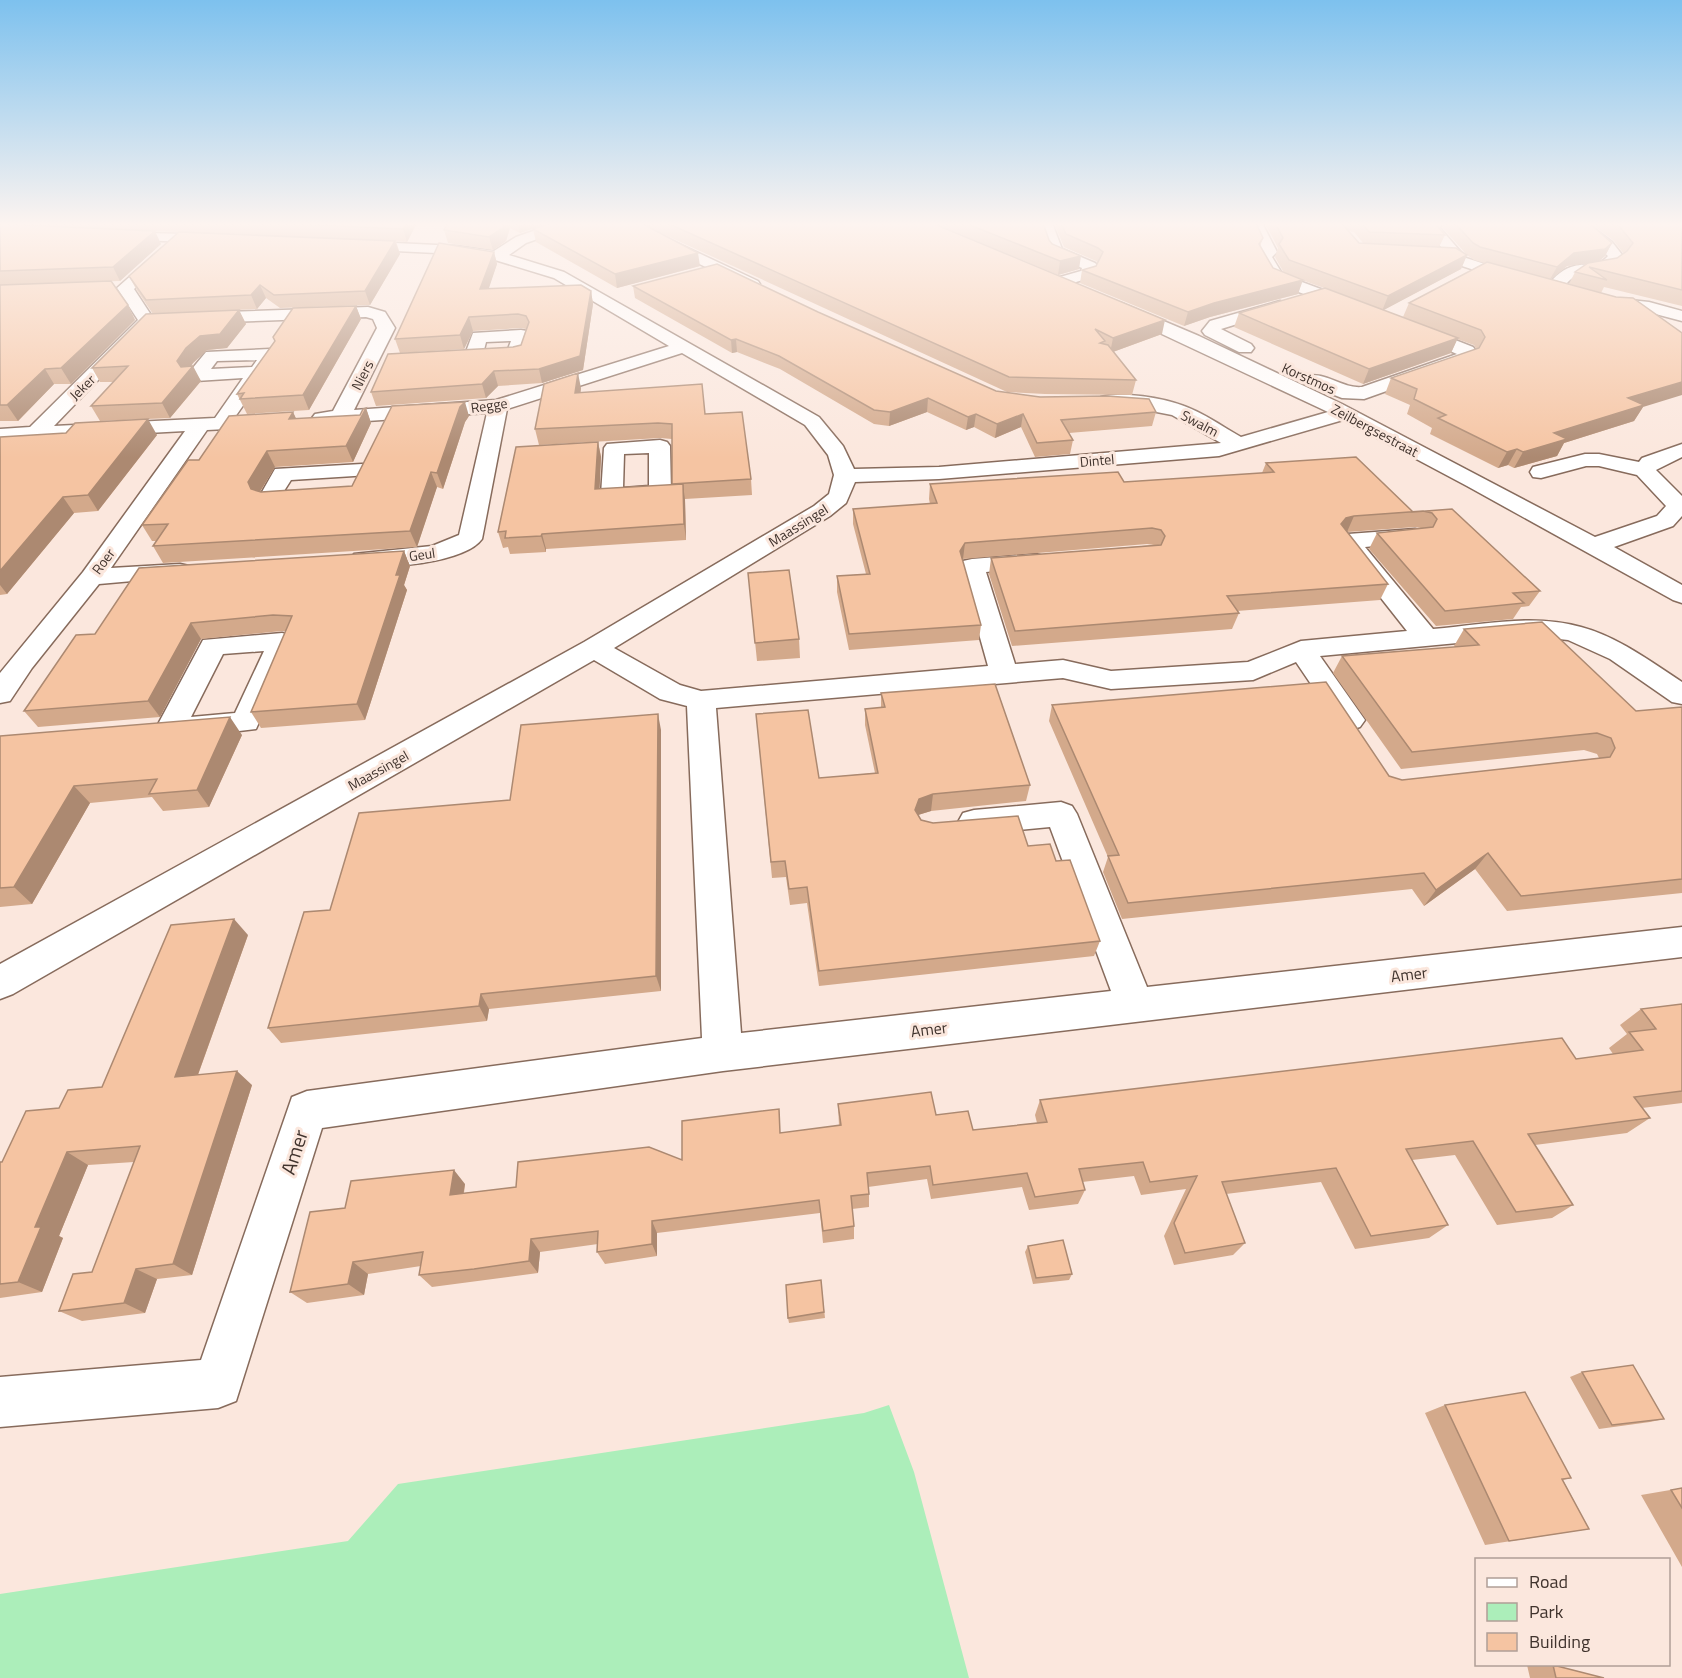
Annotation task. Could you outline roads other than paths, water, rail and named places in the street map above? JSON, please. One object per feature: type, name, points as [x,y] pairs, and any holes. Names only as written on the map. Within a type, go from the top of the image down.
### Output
[{"type":"street","points":[[131,301],[147,321]]},
{"type":"street","points":[[618,301],[681,348],[812,421],[839,452],[844,476]]},
{"type":"street","name":"Zeilbergsestraat","points":[[1106,301],[1184,335],[1344,414],[1682,595]]},
{"type":"street","name":"Korstmos","points":[[1298,301],[1216,325],[1211,331],[1334,390],[1349,394],[1364,393],[1466,357],[1467,351],[1459,346],[1396,322]]},
{"type":"street","points":[[1337,301],[1374,315]]},
{"type":"street","points":[[1601,301],[1649,307],[1682,316]]},
{"type":"street","name":"Niers","points":[[147,321],[368,312],[379,316],[386,328],[340,417]]},
{"type":"street","name":"Jeker","points":[[37,432],[147,321]]},
{"type":"street","name":"Regge","points":[[0,435],[340,417],[375,442],[681,348]]},
{"type":"street","points":[[369,362],[392,361]]},
{"type":"street","name":"Roer","points":[[0,694],[11,662],[92,577],[211,423],[257,372]]},
{"type":"street","name":"Swalm","points":[[1095,401],[1131,401],[1178,410],[1240,445]]},
{"type":"street","name":"Geul","points":[[340,561],[423,556],[454,549],[470,539],[499,456],[498,406]]},
{"type":"street","name":"Dintel","points":[[844,476],[974,470],[1219,450],[1344,414]]},
{"type":"street","points":[[350,494],[375,442]]},
{"type":"street","points":[[327,496],[269,499],[283,474],[375,442]]},
{"type":"street","points":[[591,450],[614,448]]},
{"type":"street","points":[[1644,470],[1650,463],[1682,450]]},
{"type":"street","points":[[1541,472],[1585,460],[1599,460],[1644,470],[1679,506],[1674,525],[1592,545]]},
{"type":"street","name":"Maassingel","points":[[0,983],[594,648],[822,511],[840,496],[844,476]]},
{"type":"street","points":[[1415,536],[1348,541],[1427,639]]},
{"type":"street","points":[[1004,673],[972,566],[1053,560]]},
{"type":"street","points":[[92,577],[198,570]]},
{"type":"street","points":[[594,648],[670,692],[701,700],[1063,669],[1111,681],[1253,671],[1301,649],[1531,628],[1574,633],[1620,653],[1682,695]]},
{"type":"street","points":[[1301,649],[1366,745]]},
{"type":"street","points":[[701,700],[723,1053]]},
{"type":"street","points":[[944,824],[1061,814],[1136,1006]]},
{"type":"street","name":"Amer","points":[[0,1402],[218,1383],[307,1112],[723,1053],[1682,942]]}]
